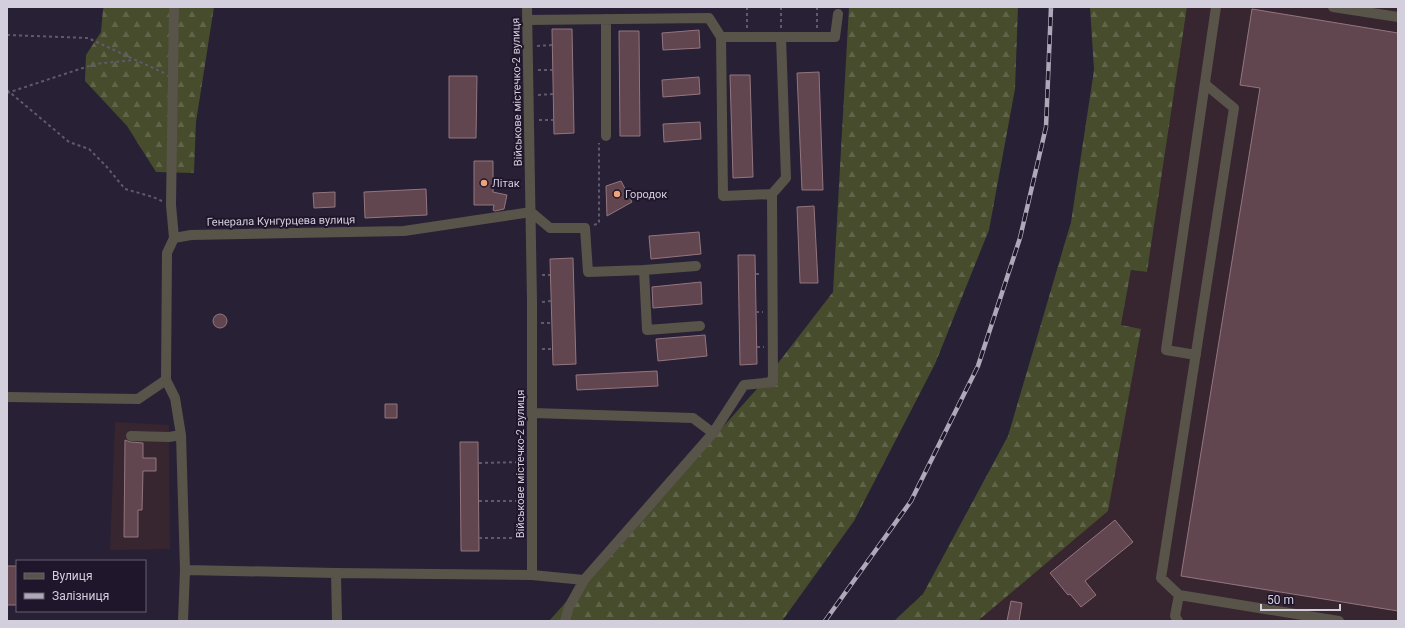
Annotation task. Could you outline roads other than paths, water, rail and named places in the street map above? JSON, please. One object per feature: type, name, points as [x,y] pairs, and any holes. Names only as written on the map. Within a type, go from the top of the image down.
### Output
[{"type":"street","points":[[174,7],[171,205],[174,238],[167,254],[166,380],[175,398],[181,435],[185,570],[183,621]]},
{"type":"street","name":"Військове містечко-2 вулиця","points":[[527,7],[530,120],[533,413],[532,575]]},
{"type":"street","points":[[1196,355],[1166,350],[1216,7]]},
{"type":"street","points":[[1333,7],[1398,17]]},
{"type":"street","points":[[721,37],[834,37],[838,14]]},
{"type":"street","points":[[528,20],[709,18],[721,37],[723,196],[772,194]]},
{"type":"street","points":[[606,19],[606,136]]},
{"type":"street","points":[[565,621],[569,607],[584,580],[713,433],[744,385],[773,382],[772,194],[786,178],[781,37]]},
{"type":"street","points":[[1205,84],[1234,108],[1161,578],[1179,596],[1339,621]]},
{"type":"street","points":[[531,212],[550,228],[585,228],[588,272],[696,266]]},
{"type":"street","name":"Генерала Кунгурцева вулиця","points":[[174,238],[191,235],[404,231],[531,212]]},
{"type":"street","points":[[644,270],[647,330],[700,326]]},
{"type":"street","points":[[7,397],[138,399],[166,380]]},
{"type":"street","points":[[533,413],[693,418],[713,433]]},
{"type":"street","points":[[131,436],[169,437],[181,435]]},
{"type":"street","points":[[185,570],[532,575],[584,580]]},
{"type":"street","points":[[336,573],[337,621]]},
{"type":"street","points":[[1178,621],[1175,616],[1179,596]]},
{"type":"railway","points":[[825,621],[911,501],[978,366],[1020,238],[1046,127],[1051,7]]},
{"type":"place","name":"Літак","points":[[484,183]]},
{"type":"place","name":"Городок","points":[[617,194]]}]
